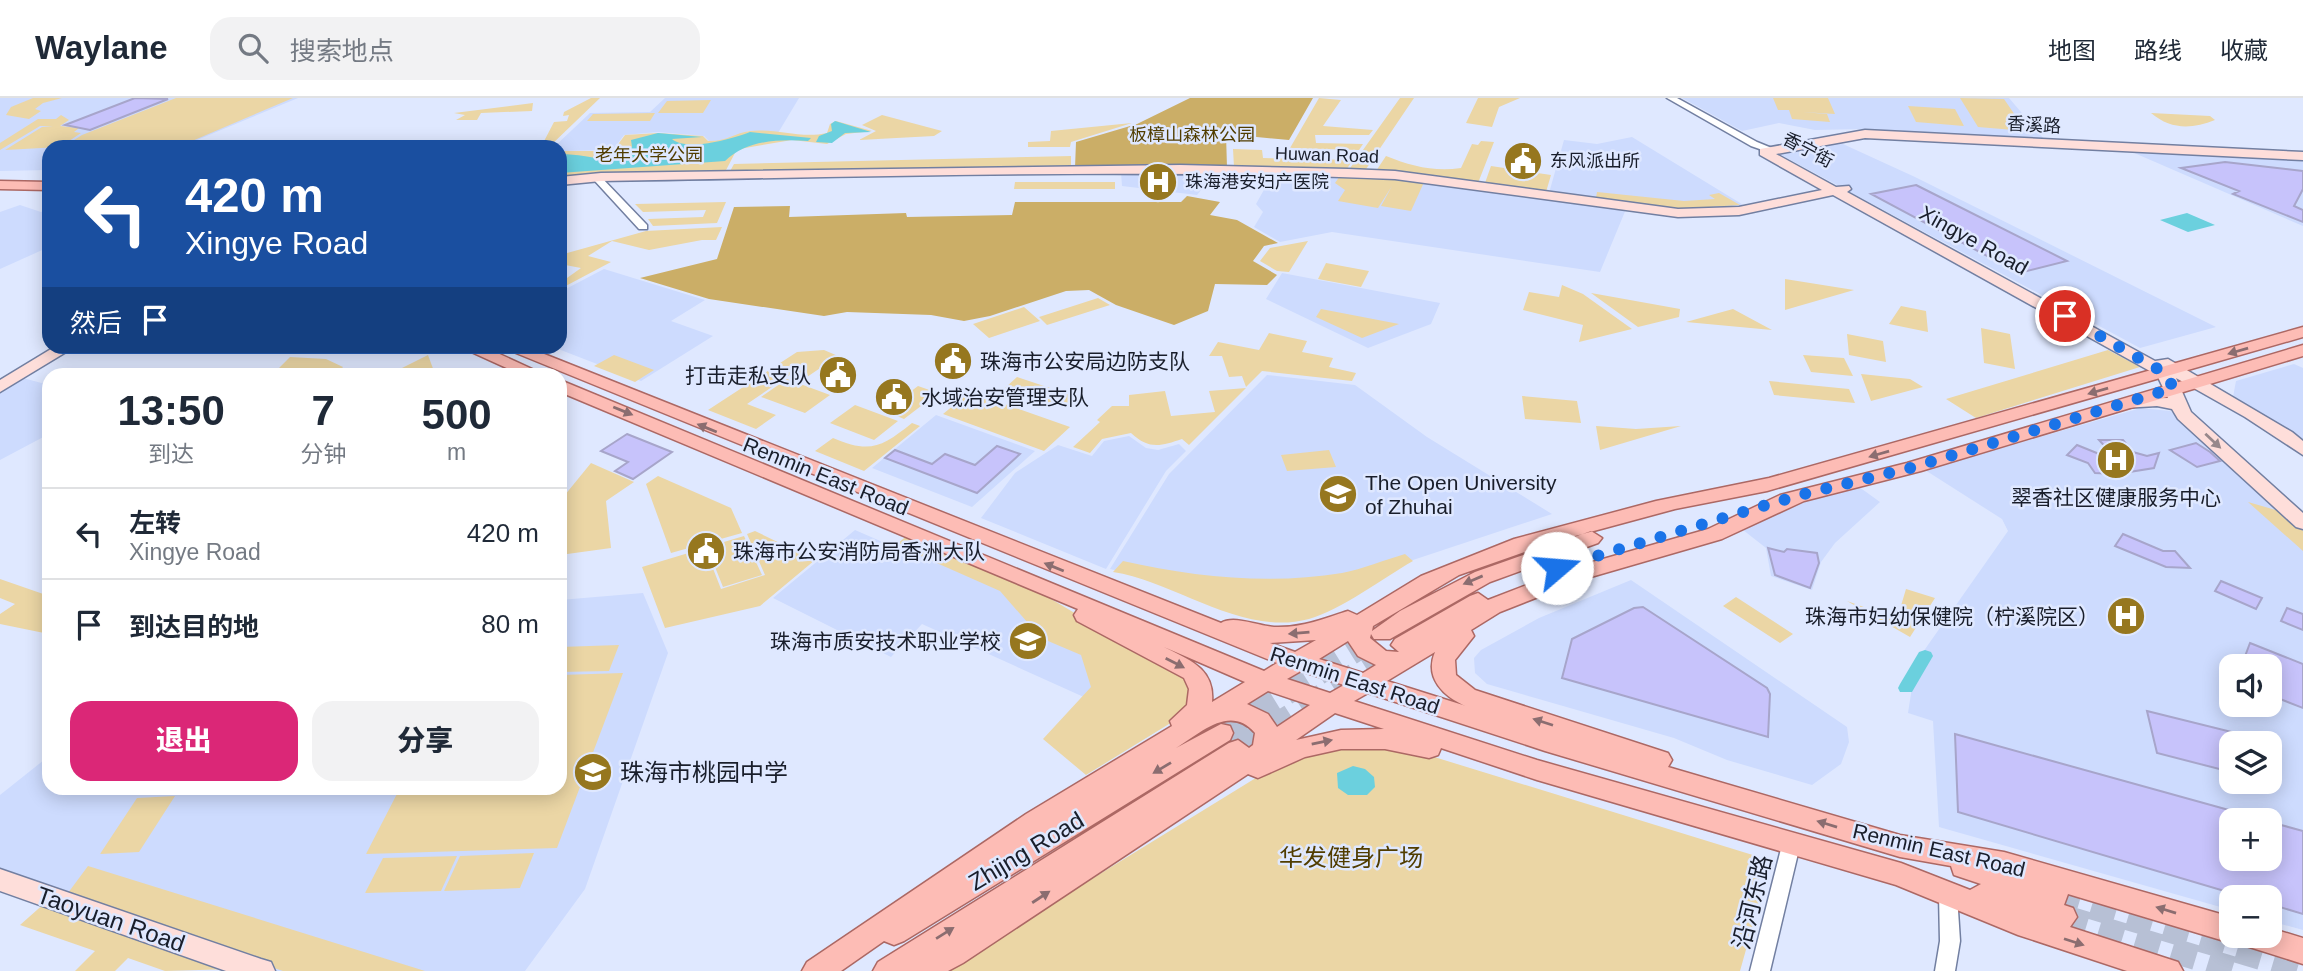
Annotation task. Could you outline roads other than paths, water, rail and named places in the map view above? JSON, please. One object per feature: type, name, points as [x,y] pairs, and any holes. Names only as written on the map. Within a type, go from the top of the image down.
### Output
[{"type":"main road","points":[[0,178],[42,177]]},
{"type":"main road","points":[[0,185],[42,186]]},
{"type":"main road","points":[[920,971],[953,954],[1265,750],[1307,718],[1365,684],[1448,616],[1538,575],[1800,495],[1914,467],[2117,405],[2176,383],[2267,343],[2303,332]]},
{"type":"main road","points":[[2267,343],[2297,352]]},
{"type":"main road","points":[[977,860],[1222,733],[1265,681],[1465,583],[1534,555],[1770,484],[2054,404],[2176,383],[2232,371],[2297,352]]},
{"type":"main road","points":[[485,354],[519,368]]},
{"type":"main road","name":"Renmin East Road","points":[[527,354],[561,368]]},
{"type":"main road","name":"Renmin East Road","points":[[567,370],[1118,593],[1365,684],[1545,741],[1900,846],[2004,863],[2219,926]]},
{"type":"main road","points":[[2226,396],[2232,371]]},
{"type":"main road","name":"Renmin East Road","points":[[567,388],[1099,609],[1265,681],[1537,770],[1901,875],[2028,926],[2168,971]]},
{"type":"main road","points":[[2054,404],[2076,417]]},
{"type":"main road","points":[[1099,609],[1118,593],[1165,601],[1235,628],[1295,635],[1334,628],[1388,596],[1429,581],[1459,566],[1545,536],[1715,492],[1770,484]]},
{"type":"main road","points":[[1429,581],[1358,638],[1367,651],[1390,660],[1492,607],[1576,574],[1715,534],[1800,495]]},
{"type":"main road","points":[[1576,574],[1451,643],[1442,658],[1442,666],[1443,674],[1454,689],[1486,703],[1666,762],[1791,812]]},
{"type":"main road","points":[[817,971],[977,860],[1047,804],[1199,709],[1201,689],[1193,672],[1113,632],[1029,582]]},
{"type":"main road","points":[[1222,733],[1232,709],[1254,717],[1268,733],[1265,750]]},
{"type":"main road","name":"Zhijng Road","points":[[832,971],[1222,733]]},
{"type":"main road","name":"Zhijng Road","points":[[888,971],[1222,733]]},
{"type":"main road","points":[[1070,878],[1153,836],[1274,758],[1306,745],[1343,738],[1392,740],[1423,746],[1702,829],[1785,842]]},
{"type":"main road","points":[[1537,770],[1545,741]]},
{"type":"main road","points":[[1900,846],[2059,907],[1901,875]]},
{"type":"main road","points":[[2282,945],[2303,951]]},
{"type":"street","name":"香宁街","points":[[1671,98],[1840,190]]},
{"type":"street","name":"香溪路","points":[[1764,149],[1865,134],[2303,156]]},
{"type":"street","name":"Huwan Road","points":[[567,180],[1180,169],[1348,173],[1395,175],[1678,213],[1739,211],[1840,190]]},
{"type":"street","points":[[597,178],[642,227]]},
{"type":"street","name":"Xingye Road","points":[[1840,190],[2176,383],[2226,396],[2303,450]]},
{"type":"street","points":[[0,387],[55,354]]},
{"type":"street","name":"Xingye Road","points":[[2176,383],[2185,415],[2303,523]]},
{"type":"street","name":"沿河东路","points":[[1760,971],[1785,842]]},
{"type":"street","name":"Taoyuan Road","points":[[0,880],[261,971]]},
{"type":"street","points":[[1945,971],[1950,941],[1948,895]]},
{"type":"waterway","points":[[1906,688],[1925,656]]},
{"type":"tunnel","points":[[1221,733],[1382,633]]},
{"type":"tunnel","points":[[1238,750],[1400,647]]},
{"type":"tunnel","points":[[2055,896],[2303,970]]},
{"type":"tunnel","points":[[2063,917],[2240,971]]},
{"type":"place","name":"东风派出所","points":[[1523,161]]},
{"type":"place","name":"珠海港安妇产医院","points":[[1158,182]]},
{"type":"place","name":"珠海市公安局边防支队","points":[[953,361]]},
{"type":"place","name":"打击走私支队","points":[[838,375]]},
{"type":"place","name":"水域治安管理支队","points":[[894,397]]},
{"type":"place","name":"翠香社区健康服务中心","points":[[2116,460]]},
{"type":"place","name":"The Open University of Zhuhai","points":[[1338,494]]},
{"type":"place","name":"珠海市公安消防局香洲大队","points":[[706,551]]},
{"type":"place","name":"珠海市妇幼保健院（柠溪院区）","points":[[2126,616]]},
{"type":"place","name":"珠海市质安技术职业学校","points":[[1028,641]]},
{"type":"place","name":"珠海市桃园中学","points":[[593,772]]},
{"type":"park label","name":"板樟山森林公园","points":[[1192,135]]},
{"type":"park label","name":"老年大学公园","points":[[649,155]]},
{"type":"park label","name":"华发健身广场","points":[[1351,857]]}]
